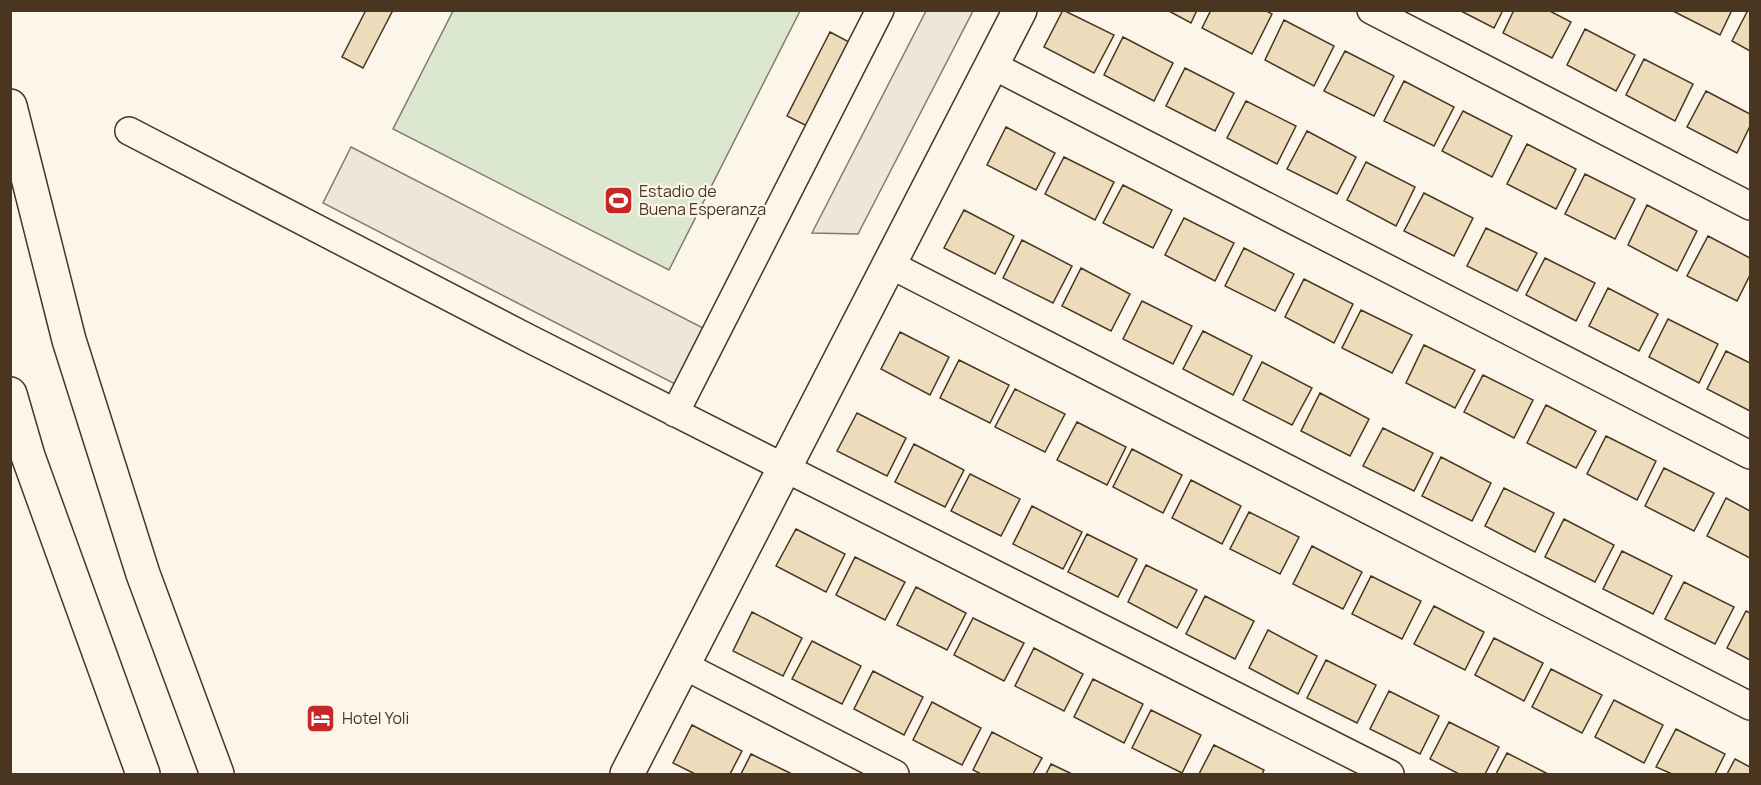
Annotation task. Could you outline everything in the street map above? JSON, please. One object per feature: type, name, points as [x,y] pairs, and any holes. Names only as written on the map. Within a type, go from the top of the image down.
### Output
[{"type":"main road","points":[[627,774],[1020,10]]},
{"type":"main road","points":[[10,106],[69,340],[143,574],[217,774]]},
{"type":"main road","points":[[10,394],[28,456],[143,774]]},
{"type":"street","points":[[675,413],[880,10]]},
{"type":"street","points":[[1371,10],[1750,206]]},
{"type":"street","points":[[992,65],[1750,454]]},
{"type":"street","points":[[129,131],[675,413],[785,466],[1390,774]]},
{"type":"street","points":[[889,264],[1750,706]]},
{"type":"street","points":[[683,665],[895,774]]},
{"type":"green space","name":"Estadio de Buena Esperanza","points":[[453,11],[800,11],[669,270],[393,129]]},
{"type":"shaded area","points":[[926,11],[973,11],[858,234],[812,233]]},
{"type":"shaded area","points":[[351,147],[703,328],[675,384],[323,203]]},
{"type":"building","points":[[366,10],[393,10],[363,68],[342,57]]},
{"type":"building","points":[[1063,10],[1114,35],[1094,73],[1044,47]]},
{"type":"building","points":[[1167,10],[1197,10],[1191,23]]},
{"type":"building","points":[[1211,10],[1265,10],[1272,14],[1252,54],[1202,28]]},
{"type":"building","points":[[1459,10],[1503,10],[1494,28]]},
{"type":"building","points":[[1514,10],[1548,10],[1571,22],[1552,58],[1503,33]]},
{"type":"building","points":[[1671,10],[1732,10],[1720,35]]},
{"type":"building","points":[[1750,10],[1750,51],[1732,41]]},
{"type":"building","points":[[1284,20],[1334,46],[1314,86],[1265,60]]},
{"type":"building","points":[[1585,29],[1635,55],[1616,91],[1567,65]]},
{"type":"building","points":[[830,32],[851,43],[809,127],[787,116]]},
{"type":"building","points":[[1123,37],[1173,63],[1154,101],[1104,75]]},
{"type":"building","points":[[1345,51],[1394,76],[1374,116],[1324,91]]},
{"type":"building","points":[[1644,59],[1693,84],[1675,121],[1626,95]]},
{"type":"building","points":[[1185,68],[1234,93],[1215,131],[1166,106]]},
{"type":"building","points":[[1404,81],[1454,107],[1434,146],[1384,121]]},
{"type":"building","points":[[1706,91],[1750,114],[1750,126],[1737,153],[1687,127]]},
{"type":"building","points":[[1246,101],[1296,126],[1277,164],[1227,138]]},
{"type":"building","points":[[1463,111],[1512,136],[1492,177],[1442,151]]},
{"type":"building","points":[[1006,127],[1055,153],[1036,190],[987,165]]},
{"type":"building","points":[[1307,131],[1356,157],[1337,194],[1287,169]]},
{"type":"building","points":[[1527,144],[1576,169],[1556,209],[1507,184]]},
{"type":"building","points":[[1064,157],[1114,182],[1095,220],[1045,194]]},
{"type":"building","points":[[1366,162],[1415,187],[1396,226],[1347,200]]},
{"type":"building","points":[[1585,174],[1635,199],[1615,239],[1565,214]]},
{"type":"building","points":[[1123,185],[1172,210],[1153,248],[1103,223]]},
{"type":"building","points":[[1424,193],[1473,218],[1454,256],[1404,231]]},
{"type":"building","points":[[1647,205],[1697,231],[1677,271],[1628,245]]},
{"type":"building","points":[[964,210],[1014,236],[995,274],[944,248]]},
{"type":"building","points":[[1184,218],[1234,243],[1215,281],[1165,255]]},
{"type":"building","points":[[1486,228],[1537,253],[1517,291],[1467,266]]},
{"type":"building","points":[[1708,236],[1750,258],[1750,275],[1737,301],[1687,276]]},
{"type":"building","points":[[1022,240],[1072,266],[1053,303],[1003,278]]},
{"type":"building","points":[[1244,248],[1294,274],[1275,311],[1225,286]]},
{"type":"building","points":[[1545,258],[1595,283],[1576,321],[1526,295]]},
{"type":"building","points":[[1081,268],[1130,294],[1111,331],[1062,306]]},
{"type":"building","points":[[1304,279],[1353,304],[1334,343],[1285,317]]},
{"type":"building","points":[[1608,288],[1658,314],[1639,351],[1589,326]]},
{"type":"building","points":[[1142,301],[1192,326],[1173,364],[1123,339]]},
{"type":"building","points":[[1361,310],[1412,335],[1392,373],[1342,348]]},
{"type":"building","points":[[1668,319],[1718,344],[1699,383],[1649,357]]},
{"type":"building","points":[[1203,331],[1252,356],[1233,395],[1183,369]]},
{"type":"building","points":[[900,332],[949,357],[930,395],[881,369]]},
{"type":"building","points":[[1424,345],[1475,370],[1455,408],[1406,383]]},
{"type":"building","points":[[1726,351],[1750,363],[1750,411],[1707,389]]},
{"type":"building","points":[[959,360],[1009,385],[990,423],[940,398]]},
{"type":"building","points":[[1262,362],[1312,388],[1292,425],[1243,400]]},
{"type":"building","points":[[1483,375],[1533,400],[1514,438],[1464,412]]},
{"type":"building","points":[[1015,389],[1065,414],[1045,452],[995,427]]},
{"type":"building","points":[[1320,393],[1369,419],[1350,456],[1301,431]]},
{"type":"building","points":[[1546,405],[1596,431],[1576,468],[1527,443]]},
{"type":"building","points":[[857,413],[906,438],[887,476],[837,451]]},
{"type":"building","points":[[1077,422],[1126,447],[1107,485],[1057,460]]},
{"type":"building","points":[[1383,428],[1433,453],[1414,491],[1363,466]]},
{"type":"building","points":[[1606,436],[1656,461],[1637,500],[1587,474]]},
{"type":"building","points":[[914,444],[964,470],[945,507],[895,482]]},
{"type":"building","points":[[1132,449],[1182,475],[1163,513],[1113,487]]},
{"type":"building","points":[[1441,457],[1491,483],[1472,521],[1422,496]]},
{"type":"building","points":[[1664,468],[1714,493],[1694,531],[1645,506]]},
{"type":"building","points":[[970,474],[1020,499],[1001,536],[951,511]]},
{"type":"building","points":[[1191,480],[1241,506],[1222,544],[1172,518]]},
{"type":"building","points":[[1504,488],[1554,513],[1535,552],[1485,526]]},
{"type":"building","points":[[1726,498],[1750,511],[1750,558],[1707,536]]},
{"type":"building","points":[[1032,506],[1082,532],[1063,569],[1013,544]]},
{"type":"building","points":[[1249,512],[1299,537],[1280,574],[1230,549]]},
{"type":"building","points":[[1564,519],[1614,545],[1595,582],[1545,557]]},
{"type":"building","points":[[796,529],[845,554],[826,592],[776,566]]},
{"type":"building","points":[[1087,534],[1137,559],[1118,597],[1068,572]]},
{"type":"building","points":[[1312,546],[1362,572],[1343,609],[1293,584]]},
{"type":"building","points":[[1622,551],[1672,576],[1653,614],[1603,589]]},
{"type":"building","points":[[855,557],[905,582],[885,620],[836,595]]},
{"type":"building","points":[[1146,565],[1197,590],[1177,628],[1128,602]]},
{"type":"building","points":[[1371,576],[1421,601],[1402,639],[1352,614]]},
{"type":"building","points":[[1684,582],[1734,607],[1715,644],[1665,619]]},
{"type":"building","points":[[916,587],[966,613],[947,650],[897,625]]},
{"type":"building","points":[[1205,596],[1254,621],[1235,659],[1186,634]]},
{"type":"building","points":[[1434,606],[1484,632],[1465,670],[1414,644]]},
{"type":"building","points":[[1746,611],[1750,613],[1750,660],[1727,648]]},
{"type":"building","points":[[752,612],[802,638],[783,676],[733,651]]},
{"type":"building","points":[[973,618],[1024,643],[1004,681],[954,655]]},
{"type":"building","points":[[1268,630],[1317,656],[1298,694],[1249,668]]},
{"type":"building","points":[[1494,638],[1543,663],[1524,701],[1475,675]]},
{"type":"building","points":[[812,641],[861,666],[842,704],[792,679]]},
{"type":"building","points":[[1034,648],[1083,674],[1064,711],[1015,686]]},
{"type":"building","points":[[1326,660],[1376,685],[1357,723],[1307,698]]},
{"type":"building","points":[[1551,669],[1602,695],[1582,733],[1532,707]]},
{"type":"building","points":[[873,671],[923,697],[904,735],[854,709]]},
{"type":"building","points":[[1093,679],[1143,704],[1124,743],[1074,717]]},
{"type":"building","points":[[1389,691],[1439,716],[1420,754],[1370,729]]},
{"type":"building","points":[[1614,700],[1663,725],[1644,763],[1595,737]]},
{"type":"building","points":[[932,702],[981,728],[962,765],[913,740]]},
{"type":"building","points":[[1151,710],[1201,735],[1182,773],[1132,748]]},
{"type":"building","points":[[1449,722],[1499,747],[1485,774],[1459,774],[1430,759]]},
{"type":"building","points":[[692,725],[742,751],[730,774],[695,774],[673,763]]},
{"type":"building","points":[[1676,729],[1725,754],[1715,774],[1672,774],[1656,767]]},
{"type":"building","points":[[992,732],[1042,758],[1033,774],[981,774],[973,770]]},
{"type":"building","points":[[1214,745],[1264,770],[1262,774],[1199,774]]},
{"type":"building","points":[[1507,753],[1548,774],[1496,774]]},
{"type":"building","points":[[751,754],[792,774],[741,774]]},
{"type":"building","points":[[1735,759],[1750,767],[1750,774],[1727,774]]},
{"type":"building","points":[[1051,764],[1072,774],[1046,774]]},
{"type":"place","name":"Estadio de Buena Esperanza","points":[[618,200]]},
{"type":"place","name":"Hotel Yoli","points":[[321,718]]}]
